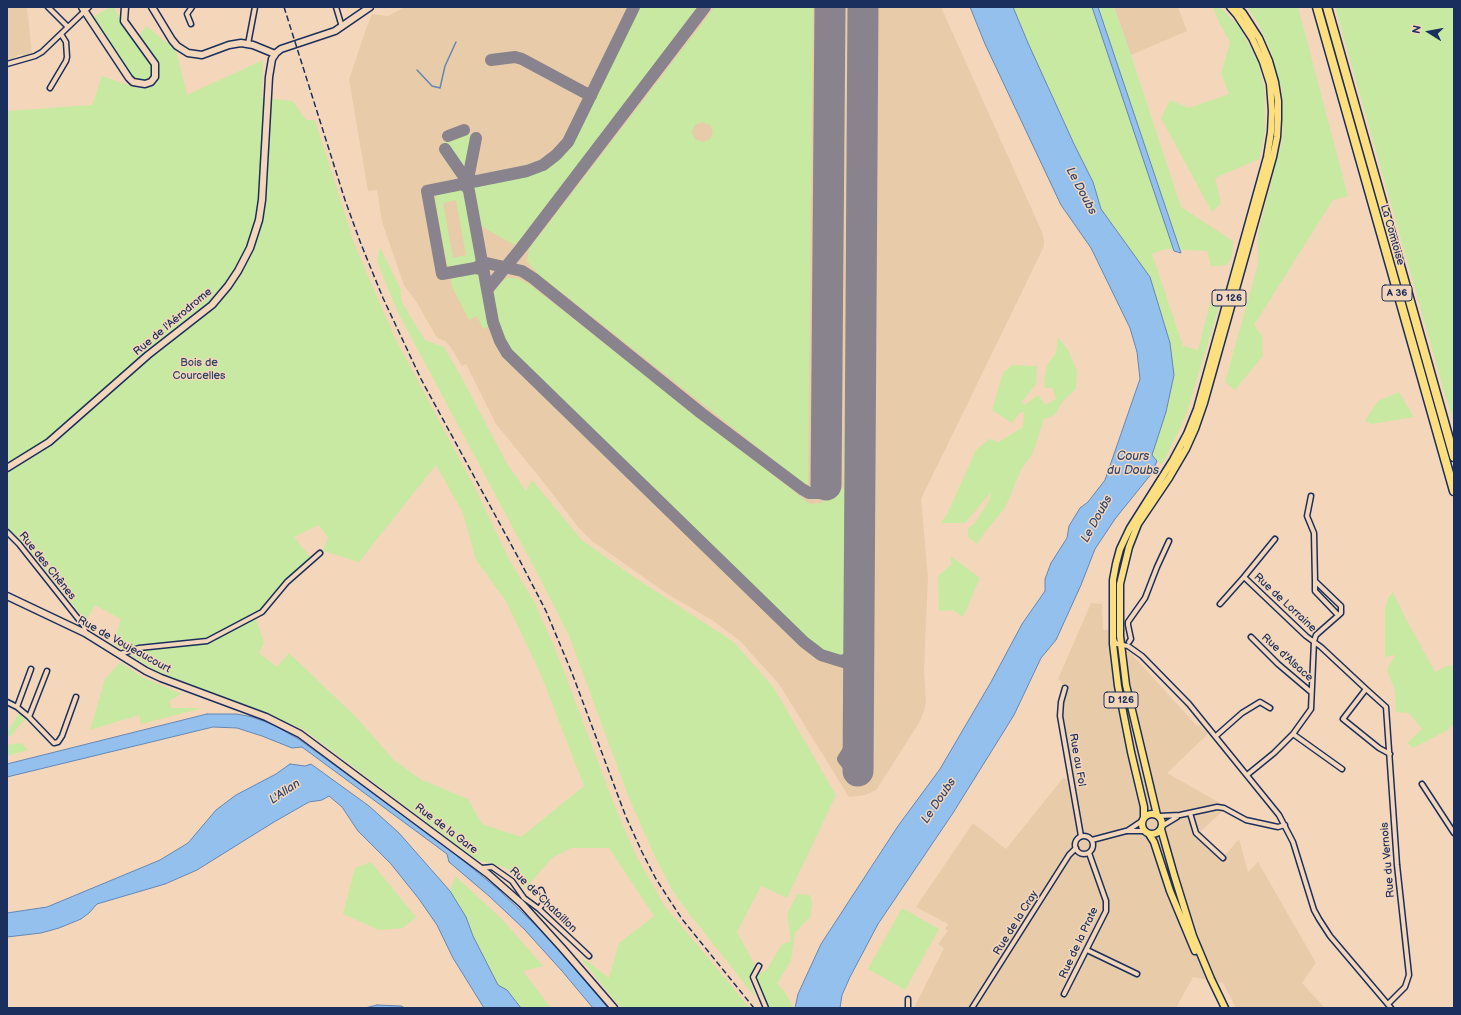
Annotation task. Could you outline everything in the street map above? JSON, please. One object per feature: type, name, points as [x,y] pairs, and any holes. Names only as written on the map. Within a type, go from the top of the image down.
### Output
[{"type":"highway","name":"La Comtoise","points":[[1316,7],[1454,491]]},
{"type":"highway","name":"La Comtoise","points":[[1327,7],[1454,457]]},
{"type":"main road","name":"D 126","points":[[1143,819],[1144,807],[1118,686],[1112,644],[1113,580],[1120,549],[1130,528],[1173,460],[1187,434],[1197,409],[1267,157],[1271,132],[1272,111],[1270,84],[1263,62],[1252,38],[1230,7]]},
{"type":"main road","name":"D 126","points":[[1158,816],[1126,685],[1120,636],[1120,584],[1129,547],[1138,524],[1169,478],[1186,449],[1195,429],[1204,403],[1273,157],[1278,119],[1278,101],[1275,82],[1269,61],[1259,38],[1238,7]]},
{"type":"main road","points":[[1222,1008],[1192,944],[1170,890],[1154,842],[1142,827],[1143,819],[1149,814],[1158,816],[1162,821],[1161,828],[1193,936],[1211,979],[1226,1008]]},
{"type":"main road","points":[[1147,833],[1157,833],[1161,828]]},
{"type":"street","points":[[48,7],[68,27]]},
{"type":"street","points":[[7,64],[35,56],[42,52],[85,9],[98,32],[133,82],[145,84],[151,82],[154,77],[155,64],[124,21],[125,7]]},
{"type":"street","points":[[152,7],[177,46],[188,53],[202,55],[235,43],[248,44],[275,54],[281,49],[330,34],[370,7]]},
{"type":"street","points":[[191,24],[188,14],[192,7]]},
{"type":"street","points":[[248,44],[254,7]]},
{"type":"street","points":[[336,7],[342,27]]},
{"type":"street","points":[[50,88],[67,57],[66,42],[61,34]]},
{"type":"street","name":"Rue de l'Aérodrome","points":[[7,468],[49,442],[148,355],[212,305],[232,280],[250,248],[262,200],[269,77],[271,62],[275,54]]},
{"type":"street","points":[[1311,496],[1306,516],[1314,533],[1314,591],[1338,615]]},
{"type":"street","name":"Rue des Chênes","points":[[7,532],[19,544],[85,630]]},
{"type":"street","name":"Rue de Lorraine","points":[[1220,604],[1275,539]]},
{"type":"street","points":[[1128,642],[1131,639],[1128,622],[1146,598],[1156,567],[1169,541]]},
{"type":"street","points":[[120,654],[139,648],[206,641],[262,612],[287,582],[320,552]]},
{"type":"street","name":"Rue de Lorraine","points":[[1244,577],[1306,636],[1314,641],[1386,707]]},
{"type":"street","points":[[1247,775],[1274,753],[1293,734],[1311,709],[1314,641],[1316,635],[1341,612],[1341,606],[1315,580]]},
{"type":"street","name":"Rue de Voujeaucourt","points":[[7,596],[85,630],[146,671],[234,705]]},
{"type":"street","points":[[1112,610],[1115,642],[1128,646],[1142,656],[1189,704],[1279,815],[1293,842],[1314,910],[1319,919],[1330,936],[1390,1006]]},
{"type":"street","points":[[1120,636],[1138,650],[1142,656]]},
{"type":"street","name":"Rue d'Alsace","points":[[1251,638],[1278,664],[1311,692]]},
{"type":"street","points":[[17,707],[31,669]]},
{"type":"street","points":[[29,717],[47,671]]},
{"type":"street","name":"Rue au Fol","points":[[1065,688],[1061,702],[1060,716],[1081,836]]},
{"type":"street","points":[[1366,690],[1343,719],[1379,748],[1390,754]]},
{"type":"street","points":[[7,702],[17,707],[29,717],[54,743],[58,742],[62,736],[76,697]]},
{"type":"street","points":[[1216,736],[1242,713],[1260,702],[1270,708]]},
{"type":"street","name":"Rue de la Gare","points":[[234,705],[266,717],[300,734],[482,868],[523,901],[614,1008]]},
{"type":"street","name":"Rue du Vernois","points":[[1386,707],[1397,865],[1409,976],[1405,987],[1390,1006]]},
{"type":"street","points":[[1293,734],[1342,769]]},
{"type":"street","points":[[1422,784],[1454,833]]},
{"type":"street","points":[[1158,816],[1180,815],[1217,807],[1224,808],[1246,820],[1278,827],[1285,825]]},
{"type":"street","points":[[1190,813],[1196,833],[1223,858]]},
{"type":"street","points":[[1161,828],[1180,815]]},
{"type":"street","points":[[1126,831],[1143,819]]},
{"type":"street","points":[[1092,840],[1126,831],[1147,833]]},
{"type":"street","points":[[1081,836],[1089,837],[1092,840],[1093,848],[1089,852],[1083,854],[1076,848],[1076,842],[1081,836]]},
{"type":"street","name":"Rue de la Cray","points":[[972,1008],[1069,855],[1076,848]]},
{"type":"street","name":"Rue de la Prate","points":[[1064,994],[1106,911],[1106,906],[1089,852]]},
{"type":"street","name":"Rue de Chataillon","points":[[482,868],[492,867],[497,869],[512,881],[523,901],[539,909],[589,956]]},
{"type":"street","points":[[539,909],[545,900],[541,890]]},
{"type":"street","points":[[1087,950],[1138,974]]},
{"type":"street","points":[[759,966],[753,978],[766,1008]]},
{"type":"street","points":[[908,999],[908,1008]]},
{"type":"shaded area","points":[[7,7],[27,7],[32,54],[23,57],[22,54],[18,55],[7,61]]},
{"type":"shaded area","points":[[405,7],[941,7],[1042,232],[1044,246],[921,499],[928,577],[924,671],[926,701],[919,723],[876,790],[865,795],[849,797],[779,684],[740,641],[712,620],[669,595],[592,541],[579,528],[496,424],[466,364],[462,366],[450,346],[445,341],[437,338],[417,303],[404,285],[382,222],[377,190],[368,191],[349,80],[372,14],[388,16]]},
{"type":"shaded area","points":[[1114,7],[1178,7],[1187,31],[1131,55]]},
{"type":"shaded area","points":[[1091,603],[1102,604],[1103,630],[1124,628],[1128,650],[1197,726],[1200,725],[1208,734],[1167,773],[1227,807],[1200,832],[1225,855],[1239,839],[1248,872],[1258,862],[1316,963],[1302,983],[1325,1008],[1236,1008],[1223,983],[1193,977],[1176,1008],[914,1008],[944,948],[938,944],[948,931],[945,929],[948,924],[916,907],[973,823],[1006,849],[1063,778],[1067,779],[1057,711],[1062,683],[1058,679]]},
{"type":"green space","name":"Bois de Courcelles","points":[[110,7],[113,7],[135,41],[146,26],[176,50],[187,95],[263,60],[262,98],[293,101],[306,120],[315,120],[355,246],[395,338],[474,486],[510,561],[536,605],[560,661],[617,812],[636,855],[664,905],[750,1008],[621,1008],[580,958],[587,961],[609,978],[619,943],[654,916],[609,848],[571,848],[552,858],[525,889],[506,868],[477,860],[303,729],[156,671],[113,644],[121,619],[95,605],[86,621],[21,541],[7,527],[7,111],[92,105],[102,76],[140,89],[93,17]],"holes":[[[436,465],[463,513],[476,560],[506,601],[541,675],[584,786],[521,837],[482,824],[468,799],[420,779],[394,760],[357,718],[289,653],[277,667],[259,653],[264,643],[255,615],[275,592],[311,558],[294,537],[319,525],[328,538],[323,551],[359,562]]]},
{"type":"green space","points":[[638,7],[698,7],[534,224],[515,245],[479,225],[473,195],[475,186],[531,175],[557,161],[570,146]]},
{"type":"green space","points":[[715,7],[813,7],[808,487],[537,273],[527,261],[529,249]],"holes":[[[702,122],[710,125],[713,132],[710,139],[703,142],[695,139],[692,132],[695,125]]]},
{"type":"green space","points":[[849,7],[856,7],[851,643],[846,652],[842,655],[836,656],[820,650],[807,641],[509,349],[500,331],[492,294],[506,278],[517,278],[529,284],[810,504],[821,503],[839,493],[844,487]]},
{"type":"green space","points":[[1013,7],[1114,7],[1181,207],[1233,241],[1232,256],[1227,265],[1211,266],[1207,251],[1165,249],[1152,254],[1183,346],[1198,350],[1210,303],[1225,287],[1185,418],[1162,465],[1152,455],[1166,412],[1174,375],[1170,343],[1150,277],[1101,209],[1093,182],[1074,144]]},
{"type":"green space","points":[[1213,7],[1220,7],[1239,26],[1258,62],[1265,91],[1265,131],[1259,159],[1215,178],[1221,203],[1212,212],[1161,118],[1170,100],[1189,108],[1229,94],[1221,74],[1230,42]]},
{"type":"green space","points":[[1247,7],[1298,7],[1348,196],[1333,200],[1254,325],[1262,336],[1263,356],[1235,390],[1225,382],[1258,264],[1258,234],[1283,137],[1282,90],[1271,52],[1258,23]]},
{"type":"green space","points":[[1335,7],[1454,7],[1454,423],[1444,391]]},
{"type":"green space","points":[[465,132],[469,133],[473,138],[464,173],[447,149],[445,142],[447,138]]},
{"type":"green space","points":[[460,188],[466,192],[478,259],[474,265],[454,269],[447,265],[435,200],[440,192]],"holes":[[[456,200],[466,255],[453,258],[443,203]]]},
{"type":"green space","points":[[380,247],[401,290],[401,299],[404,306],[425,340],[444,347],[506,462],[526,491],[532,480],[582,540],[634,577],[734,642],[774,688],[836,795],[787,898],[761,886],[737,932],[755,965],[749,977],[755,997],[687,911],[672,890],[656,859],[629,798],[569,636],[535,569],[397,311],[377,261]]},
{"type":"green space","points":[[475,272],[479,273],[481,276],[490,321],[488,327],[483,329],[477,316],[469,320],[452,287],[451,281],[452,278],[456,276]]},
{"type":"green space","points":[[1058,337],[1068,350],[1077,371],[1076,389],[1062,402],[1055,415],[1044,419],[1033,453],[1021,470],[1005,508],[977,544],[968,537],[968,528],[975,523],[989,501],[991,492],[965,523],[941,523],[948,512],[976,450],[989,439],[999,442],[1023,427],[1024,412],[1019,413],[1012,423],[992,410],[1003,373],[1012,365],[1037,366],[1036,384],[1022,402],[1025,405],[1038,395],[1045,405],[1056,399],[1053,388],[1045,388],[1044,380],[1047,365],[1056,353]]},
{"type":"green space","points":[[1399,392],[1414,417],[1372,424],[1365,421],[1378,401]]},
{"type":"green space","points":[[951,556],[980,578],[963,617],[953,610],[939,611],[938,576],[951,565]]},
{"type":"green space","points":[[1393,592],[1435,672],[1449,665],[1454,666],[1454,723],[1448,730],[1413,748],[1407,743],[1422,729],[1409,713],[1396,712],[1395,691],[1387,670],[1395,655],[1385,657],[1385,610],[1388,598]]},
{"type":"green space","points":[[120,662],[142,677],[182,694],[169,701],[171,708],[203,708],[141,724],[139,715],[90,730],[105,679]]},
{"type":"green space","points":[[19,713],[25,719],[11,736],[7,737],[7,733]]},
{"type":"green space","points":[[22,743],[28,750],[7,756],[7,745]]},
{"type":"green space","points":[[371,862],[416,917],[403,928],[379,930],[343,914],[355,868]]},
{"type":"green space","points":[[455,876],[502,919],[543,966],[523,971],[551,1008],[521,1008],[507,990],[498,985],[473,936],[466,917],[450,891]]},
{"type":"green space","points":[[797,894],[810,895],[812,904],[810,917],[795,933],[791,960],[777,984],[784,991],[794,1008],[770,1008],[766,1003],[756,979],[756,974],[766,971],[782,944],[791,941],[787,914]]},
{"type":"green space","points":[[902,908],[939,929],[905,990],[868,969]]},
{"type":"water","name":"Cours du Doubs","points":[[970,7],[1013,7],[1074,144],[1093,182],[1101,209],[1150,277],[1170,343],[1174,375],[1166,412],[1152,455],[1157,461],[1152,473],[1115,519],[1095,549],[1081,585],[1056,640],[1041,658],[1014,715],[953,813],[878,924],[850,977],[842,995],[840,1008],[795,1008],[798,994],[821,944],[898,826],[940,769],[991,682],[1022,624],[1045,591],[1045,579],[1051,563],[1067,538],[1069,526],[1080,508],[1088,502],[1105,480],[1140,379],[1137,352],[1130,328],[1091,248],[1061,205],[985,44]]},
{"type":"water","points":[[1092,7],[1098,7],[1181,253],[1174,251]]},
{"type":"water","points":[[207,714],[237,714],[252,717],[274,725],[300,740],[449,849],[499,890],[546,935],[608,1008],[593,1008],[524,929],[489,896],[449,862],[447,854],[302,747],[292,748],[237,728],[213,727],[7,777],[7,764]]},
{"type":"water","name":"L'Allan","points":[[290,764],[305,766],[311,764],[369,806],[399,833],[450,891],[466,917],[473,936],[498,985],[507,990],[521,1008],[484,1008],[453,958],[437,925],[419,899],[391,864],[358,831],[342,807],[329,796],[322,800],[309,802],[197,870],[165,884],[97,904],[81,919],[59,928],[41,933],[7,937],[7,913],[47,907],[160,860],[188,843],[216,810],[236,795],[276,774]]},
{"type":"water","points":[[377,1005],[401,1006],[405,1008],[365,1008]]},
{"type":"waterway","points":[[417,70],[432,86],[440,88],[445,66],[456,42]]},
{"type":"taxiway","points":[[484,272],[481,269],[475,268],[442,274],[427,191],[527,171],[543,165],[556,155],[568,142],[634,7]]},
{"type":"taxiway","points":[[487,290],[522,247],[705,7]]},
{"type":"taxiway","points":[[491,60],[515,57],[522,59],[591,96]]},
{"type":"taxiway","points":[[448,136],[464,130]]},
{"type":"taxiway","points":[[467,184],[476,138]]},
{"type":"taxiway","points":[[445,149],[467,181]]},
{"type":"taxiway","points":[[462,184],[467,187],[469,191],[493,322],[500,341],[507,353],[804,642],[821,655],[850,664],[855,669],[858,678]]},
{"type":"taxiway","points":[[478,267],[482,262],[522,271],[533,278],[701,413],[802,489],[809,493],[819,493],[826,489],[826,485]]},
{"type":"taxiway","points":[[841,661],[851,658],[855,654],[858,647]]},
{"type":"taxiway","points":[[858,734],[843,759],[847,764],[852,766],[860,761],[861,753],[858,748]]},
{"type":"runway","points":[[826,485],[830,7]]},
{"type":"runway","points":[[858,771],[863,7]]},
{"type":"railway","points":[[284,7],[345,200],[383,298],[421,379],[546,611],[572,673],[626,817],[642,852],[656,879],[682,919],[754,1008]]},
{"type":"water label","name":"Le Doubs","points":[[1081,191]]},
{"type":"water label","name":"Le Doubs","points":[[1097,519]]},
{"type":"water label","name":"Le Doubs","points":[[939,801]]}]
